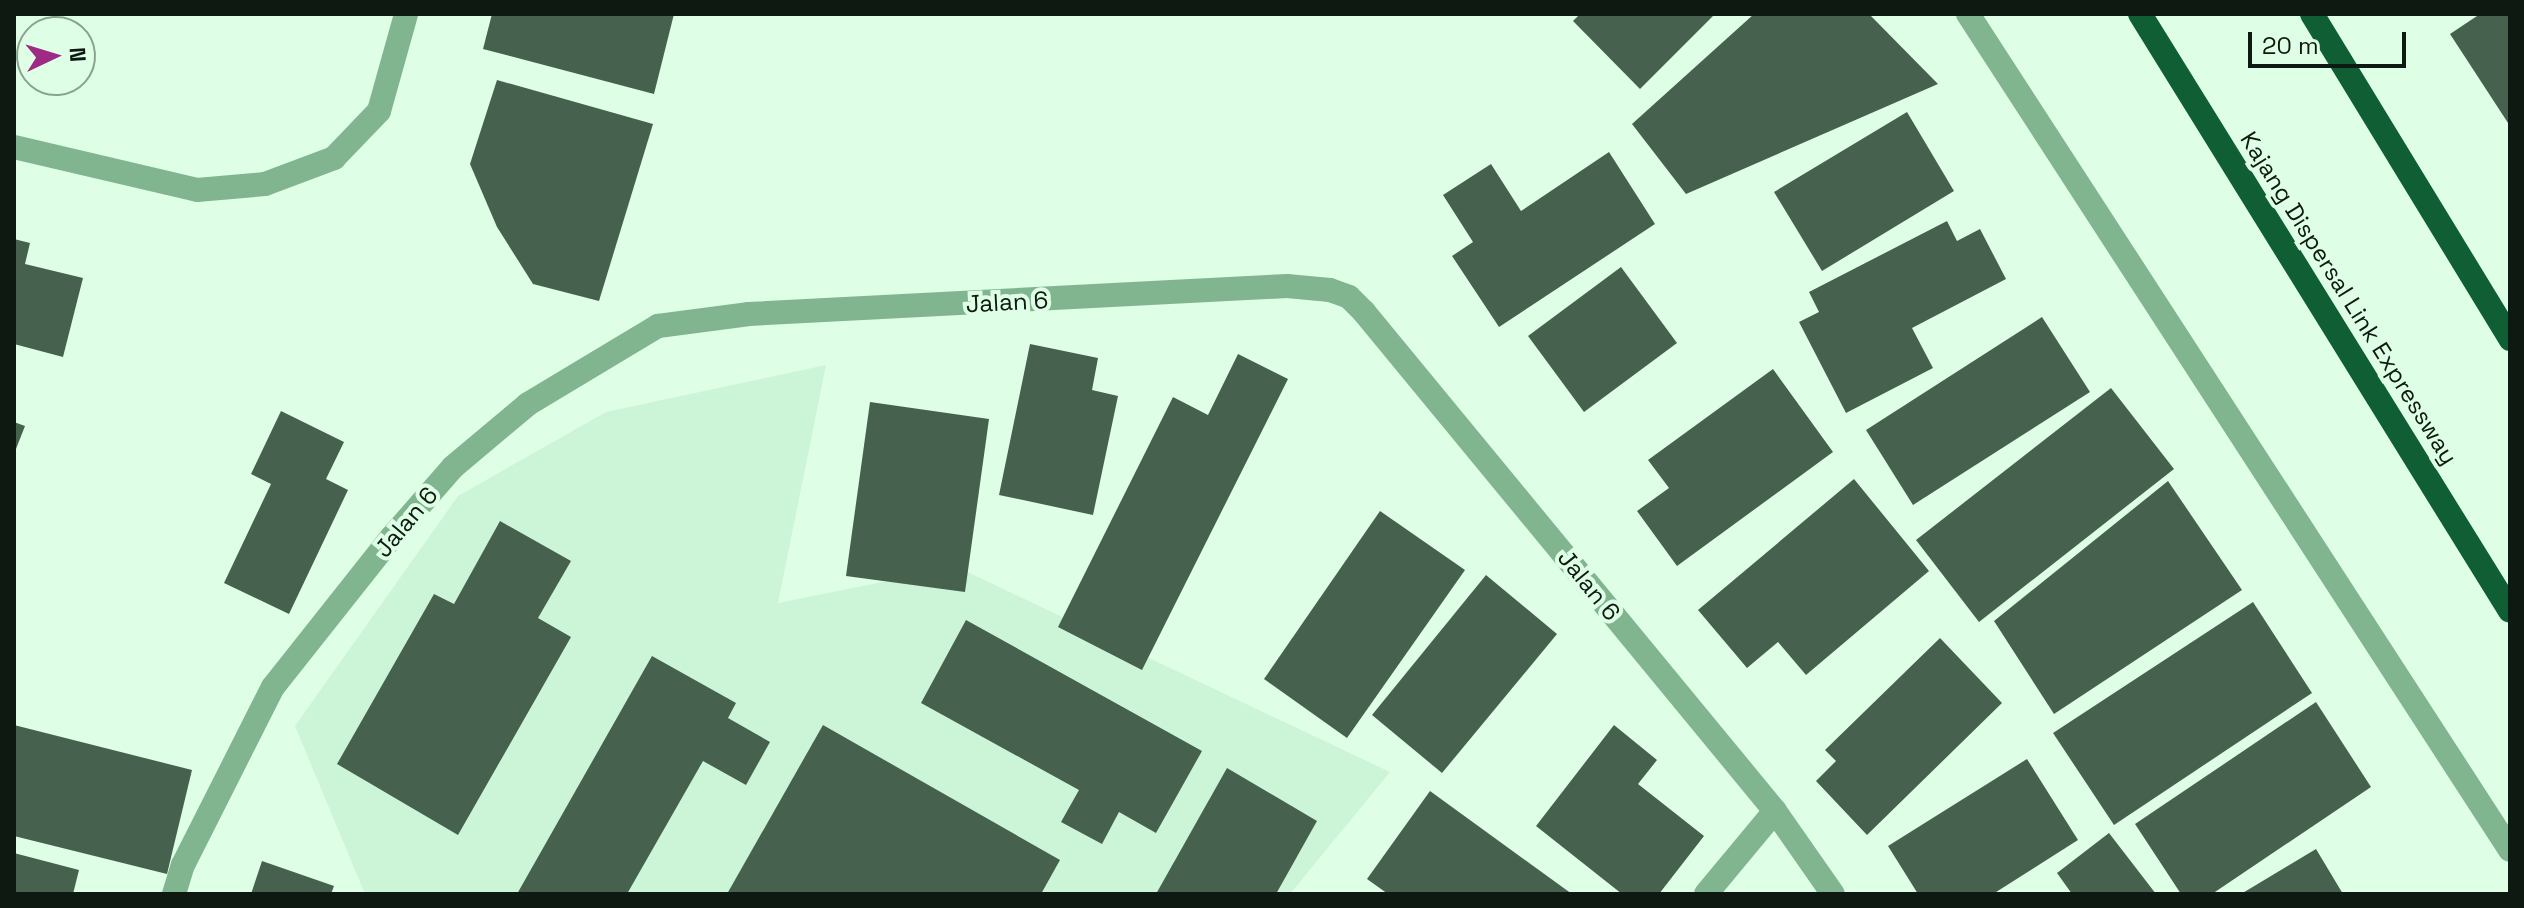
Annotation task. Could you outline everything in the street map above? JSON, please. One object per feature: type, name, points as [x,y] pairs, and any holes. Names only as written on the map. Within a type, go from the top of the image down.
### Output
[{"type":"highway","name":"Kajang Dispersal Link Expressway","points":[[2140,14],[2510,611]]},
{"type":"highway","points":[[2312,14],[2510,339]]},
{"type":"street","points":[[14,147],[197,190],[265,184],[334,158],[379,111],[406,14]]},
{"type":"street","points":[[1968,14],[2510,850]]},
{"type":"street","name":"Jalan 6","points":[[174,894],[183,865],[273,687],[392,537],[453,467],[528,404],[658,326],[749,314],[1206,289],[1310,287],[1349,297],[1775,811],[1833,894]]},
{"type":"street","points":[[1706,894],[1775,811]]},
{"type":"shaded area","points":[[826,365],[778,603],[957,567],[1390,772],[1290,894],[365,894],[295,726],[458,496],[606,412]]},
{"type":"building","points":[[492,14],[674,14],[654,94],[483,49]]},
{"type":"building","points":[[1580,14],[1715,14],[1640,89],[1573,21]]},
{"type":"building","points":[[1754,14],[1869,14],[1938,84],[1686,194],[1632,124]]},
{"type":"building","points":[[2480,14],[2510,14],[2510,126],[2450,34]]},
{"type":"building","points":[[497,80],[653,124],[599,301],[533,284],[497,227],[470,164]]},
{"type":"building","points":[[1907,112],[1954,191],[1822,271],[1774,192]]},
{"type":"building","points":[[1609,152],[1655,224],[1499,327],[1452,256],[1473,242],[1443,195],[1491,164],[1521,211]]},
{"type":"building","points":[[1947,221],[1957,241],[1980,229],[2006,279],[1912,328],[1933,368],[1846,413],[1799,322],[1819,312],[1809,292]]},
{"type":"building","points":[[14,239],[30,243],[25,264],[83,278],[63,357],[14,344]]},
{"type":"building","points":[[1621,267],[1677,343],[1584,412],[1528,336]]},
{"type":"building","points":[[2042,317],[2090,392],[1913,505],[1866,430]]},
{"type":"building","points":[[1030,344],[1098,358],[1092,390],[1118,396],[1093,515],[999,495]]},
{"type":"building","points":[[1238,354],[1288,379],[1142,670],[1058,627],[1173,397],[1208,415]]},
{"type":"building","points":[[1773,369],[1833,452],[1677,566],[1637,511],[1669,488],[1648,460]]},
{"type":"building","points":[[2111,388],[2174,469],[1979,622],[1916,540]]},
{"type":"building","points":[[870,402],[989,419],[965,592],[846,576]]},
{"type":"building","points":[[281,411],[344,442],[326,479],[348,490],[289,614],[224,583],[271,484],[251,474]]},
{"type":"building","points":[[14,422],[25,426],[14,454]]},
{"type":"building","points":[[1854,479],[1929,571],[1806,675],[1778,642],[1747,668],[1698,610]]},
{"type":"building","points":[[2168,481],[2242,590],[2054,714],[1994,621]]},
{"type":"building","points":[[1380,511],[1465,570],[1347,738],[1264,679]]},
{"type":"building","points":[[500,521],[571,561],[538,618],[571,637],[458,835],[337,764],[434,594],[454,604]]},
{"type":"building","points":[[1486,575],[1557,634],[1442,773],[1372,715]]},
{"type":"building","points":[[2253,602],[2312,693],[2114,825],[2053,733]]},
{"type":"building","points":[[966,620],[1202,751],[1156,833],[1119,812],[1102,844],[1061,822],[1079,790],[921,703]]},
{"type":"building","points":[[1940,638],[2002,703],[1867,835],[1816,781],[1836,761],[1825,750]]},
{"type":"building","points":[[652,656],[736,703],[728,718],[770,742],[746,785],[703,761],[627,894],[517,894]]},
{"type":"building","points":[[2316,702],[2371,787],[2212,894],[2181,894],[2135,824]]},
{"type":"building","points":[[14,725],[192,770],[167,874],[14,836]]},
{"type":"building","points":[[823,725],[1060,860],[1041,894],[727,894]]},
{"type":"building","points":[[1614,725],[1657,760],[1638,784],[1704,836],[1659,894],[1622,894],[1536,826]]},
{"type":"building","points":[[2027,759],[2078,840],[1993,894],[1918,894],[1888,846]]},
{"type":"building","points":[[1227,768],[1317,821],[1276,894],[1156,894]]},
{"type":"building","points":[[1430,791],[1572,894],[1388,894],[1367,879]]},
{"type":"building","points":[[2109,833],[2156,894],[2072,894],[2057,873]]},
{"type":"building","points":[[2316,849],[2343,894],[2241,894]]},
{"type":"building","points":[[14,853],[79,870],[73,894],[14,894]]},
{"type":"building","points":[[262,861],[334,886],[331,894],[251,894]]}]
